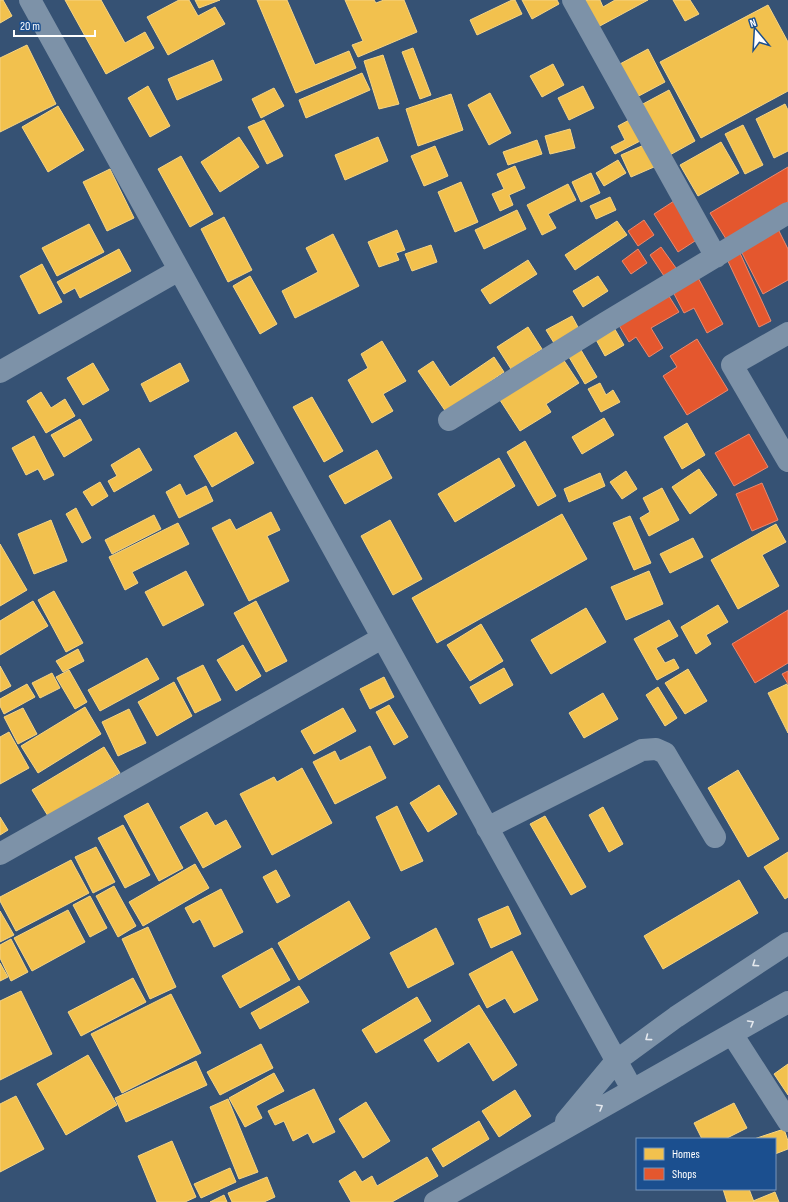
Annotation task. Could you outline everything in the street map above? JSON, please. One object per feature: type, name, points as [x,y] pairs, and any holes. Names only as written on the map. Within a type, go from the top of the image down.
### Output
[{"type":"street","points":[[30,0],[632,1089]]},
{"type":"street","points":[[573,0],[716,257]]},
{"type":"street","points":[[449,420],[605,323],[788,214]]},
{"type":"street","points":[[0,372],[179,270]]},
{"type":"street","points":[[788,333],[732,365],[788,461]]},
{"type":"street","points":[[0,854],[382,638]]},
{"type":"street","points":[[487,828],[642,750],[656,749],[665,753],[715,837]]},
{"type":"street","points":[[554,1134],[616,1061],[676,1017],[788,943]]},
{"type":"street","points":[[435,1202],[632,1089],[788,1002]]},
{"type":"street","points":[[732,1034],[788,1122]]},
{"type":"building: Homes","points":[[0,0],[3,0],[12,16],[0,23]]},
{"type":"building: Homes","points":[[65,0],[101,0],[125,43],[145,32],[154,48],[106,74]]},
{"type":"building: Homes","points":[[179,0],[189,0],[198,16],[215,7],[225,24],[168,55],[147,17]]},
{"type":"building: Homes","points":[[195,0],[220,0],[199,8]]},
{"type":"building: Homes","points":[[257,0],[287,0],[315,65],[349,51],[356,68],[296,93]]},
{"type":"building: Homes","points":[[345,0],[374,0],[376,3],[384,0],[404,0],[417,32],[358,57],[352,45],[363,41]]},
{"type":"building: Homes","points":[[512,0],[515,0],[522,14],[477,35],[470,20]]},
{"type":"building: Homes","points":[[522,0],[557,0],[559,4],[532,19]]},
{"type":"building: Homes","points":[[584,0],[600,0],[603,7],[615,0],[648,0],[598,27]]},
{"type":"building: Homes","points":[[673,0],[690,0],[699,14],[685,21]]},
{"type":"building: Homes","points":[[768,5],[788,42],[788,91],[701,138],[660,62]]},
{"type":"building: Homes","points":[[27,45],[56,104],[0,132],[0,58]]},
{"type":"building: Homes","points":[[413,48],[431,95],[420,99],[402,52]]},
{"type":"building: Homes","points":[[648,49],[665,82],[635,98],[618,65]]},
{"type":"building: Homes","points":[[383,55],[399,104],[379,109],[364,61]]},
{"type":"building: Homes","points":[[213,60],[222,80],[177,100],[168,79]]},
{"type":"building: Homes","points":[[553,64],[564,85],[542,97],[530,76]]},
{"type":"building: Homes","points":[[362,73],[370,90],[306,118],[299,100]]},
{"type":"building: Homes","points":[[148,86],[170,126],[150,137],[128,98]]},
{"type":"building: Homes","points":[[583,86],[594,108],[569,120],[558,98]]},
{"type":"building: Homes","points":[[274,88],[284,106],[261,118],[252,99]]},
{"type":"building: Homes","points":[[669,90],[695,141],[668,156],[641,105]]},
{"type":"building: Homes","points":[[490,93],[511,133],[489,145],[468,105]]},
{"type":"building: Homes","points":[[451,94],[463,130],[418,146],[406,109]]},
{"type":"building: Homes","points":[[785,104],[788,110],[788,151],[774,158],[756,119]]},
{"type":"building: Homes","points":[[58,106],[84,150],[48,172],[22,127]]},
{"type":"building: Homes","points":[[631,119],[642,140],[615,154],[611,147],[625,140],[618,126]]},
{"type":"building: Homes","points":[[264,120],[283,156],[267,164],[248,127]]},
{"type":"building: Homes","points":[[743,125],[763,165],[745,174],[725,134]]},
{"type":"building: Homes","points":[[570,129],[575,148],[550,154],[545,136]]},
{"type":"building: Homes","points":[[239,137],[259,167],[220,192],[201,162]]},
{"type":"building: Homes","points":[[378,137],[388,161],[345,180],[335,155]]},
{"type":"building: Homes","points":[[537,140],[542,154],[508,165],[503,152]]},
{"type":"building: Homes","points":[[721,142],[739,173],[698,196],[680,165]]},
{"type":"building: Homes","points":[[644,145],[654,167],[631,177],[621,155]]},
{"type":"building: Homes","points":[[435,146],[448,176],[424,186],[411,156]]},
{"type":"building: Homes","points":[[181,156],[213,214],[190,227],[158,169]]},
{"type":"building: Homes","points":[[618,160],[626,173],[604,186],[596,173]]},
{"type":"building: Homes","points":[[515,166],[525,188],[509,195],[513,205],[500,211],[492,194],[504,189],[497,174]]},
{"type":"building: Homes","points":[[110,169],[134,218],[107,231],[83,182]]},
{"type":"building: Homes","points":[[591,173],[600,193],[581,202],[572,182]]},
{"type":"building: Homes","points":[[461,182],[478,222],[455,232],[438,192]]},
{"type":"building: Homes","points":[[568,184],[576,200],[548,214],[556,228],[542,235],[527,205]]},
{"type":"building: Homes","points":[[610,197],[616,210],[596,219],[590,206]]},
{"type":"building: Homes","points":[[517,210],[526,229],[484,249],[475,230]]},
{"type":"building: Homes","points":[[224,217],[252,270],[228,282],[201,229]]},
{"type":"building: Homes","points":[[617,221],[627,235],[575,270],[565,255]]},
{"type":"building: Homes","points":[[89,224],[104,252],[57,276],[42,248]]},
{"type":"building: Homes","points":[[397,230],[405,250],[396,253],[399,260],[379,267],[368,242]]},
{"type":"building: Homes","points":[[333,234],[359,286],[295,318],[282,291],[318,272],[306,248]]},
{"type":"building: Homes","points":[[431,245],[437,262],[412,271],[405,254]]},
{"type":"building: Homes","points":[[119,249],[131,271],[80,298],[75,288],[64,294],[57,282]]},
{"type":"building: Homes","points":[[528,260],[537,274],[490,304],[481,290]]},
{"type":"building: Homes","points":[[42,264],[62,302],[39,314],[20,276]]},
{"type":"building: Homes","points":[[250,276],[277,324],[260,334],[233,286]]},
{"type":"building: Homes","points":[[598,276],[608,291],[583,307],[573,291]]},
{"type":"building: Homes","points":[[572,316],[579,329],[554,343],[546,330]]},
{"type":"building: Homes","points":[[613,326],[624,345],[605,356],[594,336]]},
{"type":"building: Homes","points":[[528,327],[542,349],[511,369],[497,347]]},
{"type":"building: Homes","points":[[382,341],[406,381],[383,394],[393,411],[372,423],[348,380],[368,368],[361,354]]},
{"type":"building: Homes","points":[[578,345],[597,377],[585,384],[566,352]]},
{"type":"building: Homes","points":[[559,353],[579,383],[546,404],[551,412],[520,431],[496,394]]},
{"type":"building: Homes","points":[[494,357],[504,372],[446,412],[418,371],[433,361],[450,387]]},
{"type":"building: Homes","points":[[93,363],[109,390],[83,405],[67,378]]},
{"type":"building: Homes","points":[[180,363],[189,381],[150,402],[141,384]]},
{"type":"building: Homes","points":[[600,383],[606,395],[613,390],[620,402],[601,412],[588,389]]},
{"type":"building: Homes","points":[[41,392],[51,408],[65,399],[75,416],[46,433],[27,401]]},
{"type":"building: Homes","points":[[312,397],[343,451],[324,462],[293,407]]},
{"type":"building: Homes","points":[[604,418],[614,435],[582,454],[572,437]]},
{"type":"building: Homes","points":[[80,419],[92,440],[64,457],[51,435]]},
{"type":"building: Homes","points":[[687,423],[705,455],[682,469],[664,437]]},
{"type":"building: Homes","points":[[236,432],[254,463],[212,487],[194,456]]},
{"type":"building: Homes","points":[[34,436],[54,475],[44,480],[38,469],[26,475],[12,448]]},
{"type":"building: Homes","points":[[525,441],[556,496],[538,506],[507,452]]},
{"type":"building: Homes","points":[[139,448],[152,470],[114,492],[108,481],[117,476],[111,465]]},
{"type":"building: Homes","points":[[377,450],[392,478],[345,504],[329,476]]},
{"type":"building: Homes","points":[[499,458],[515,486],[455,522],[438,494]]},
{"type":"building: Homes","points":[[699,469],[717,495],[690,514],[672,487]]},
{"type":"building: Homes","points":[[626,471],[637,489],[622,499],[610,482]]},
{"type":"building: Homes","points":[[600,473],[605,486],[569,502],[564,489]]},
{"type":"building: Homes","points":[[100,482],[108,496],[92,506],[83,492]]},
{"type":"building: Homes","points":[[180,484],[186,496],[206,486],[213,501],[179,518],[166,492]]},
{"type":"building: Homes","points":[[662,488],[679,520],[649,536],[640,518],[650,512],[643,498]]},
{"type":"building: Homes","points":[[76,508],[91,538],[82,543],[66,514]]},
{"type":"building: Homes","points":[[271,512],[280,530],[267,536],[289,581],[249,601],[212,528],[230,519],[236,530]]},
{"type":"building: Homes","points":[[562,514],[587,559],[437,643],[412,598]]},
{"type":"building: Homes","points":[[154,515],[161,529],[112,554],[105,540]]},
{"type":"building: Homes","points":[[630,516],[651,563],[634,570],[613,523]]},
{"type":"building: Homes","points":[[51,520],[67,561],[34,574],[18,534]]},
{"type":"building: Homes","points":[[390,520],[422,579],[393,595],[361,536]]},
{"type":"building: Homes","points":[[178,523],[189,544],[132,572],[138,583],[125,590],[109,557]]},
{"type":"building: Homes","points":[[776,524],[786,542],[762,555],[779,586],[738,609],[711,560]]},
{"type":"building: Homes","points":[[693,538],[703,557],[670,573],[660,554]]},
{"type":"building: Homes","points":[[0,544],[27,590],[0,606]]},
{"type":"building: Homes","points":[[186,571],[204,605],[163,626],[145,592]]},
{"type":"building: Homes","points":[[649,571],[663,604],[626,620],[611,587]]},
{"type":"building: Homes","points":[[54,591],[83,643],[66,652],[38,600]]},
{"type":"building: Homes","points":[[33,601],[48,626],[0,655],[0,621]]},
{"type":"building: Homes","points":[[256,601],[287,661],[266,672],[234,613]]},
{"type":"building: Homes","points":[[718,605],[728,622],[706,635],[711,644],[696,654],[681,627]]},
{"type":"building: Homes","points":[[586,608],[606,642],[551,674],[531,640]]},
{"type":"building: Homes","points":[[669,620],[678,636],[656,648],[665,663],[674,659],[679,668],[657,680],[634,639]]},
{"type":"building: Homes","points":[[481,624],[503,661],[470,681],[447,645]]},
{"type":"building: Homes","points":[[243,645],[261,676],[236,691],[217,660]]},
{"type":"building: Homes","points":[[78,649],[84,661],[63,672],[56,661]]},
{"type":"building: Homes","points":[[147,658],[159,679],[100,711],[88,690]]},
{"type":"building: Homes","points":[[203,665],[221,700],[195,713],[177,678]]},
{"type":"building: Homes","points":[[0,666],[11,686],[0,692]]},
{"type":"building: Homes","points":[[504,668],[513,685],[480,704],[470,687]]},
{"type":"building: Homes","points":[[688,669],[707,701],[685,714],[665,683]]},
{"type":"building: Homes","points":[[69,670],[87,702],[75,709],[56,677]]},
{"type":"building: Homes","points":[[52,673],[60,688],[40,698],[32,683]]},
{"type":"building: Homes","points":[[384,677],[394,697],[370,709],[360,689]]},
{"type":"building: Homes","points":[[174,682],[192,716],[157,736],[138,702]]},
{"type":"building: Homes","points":[[27,684],[35,697],[4,714],[0,706],[0,699]]},
{"type":"building: Homes","points":[[787,684],[788,687],[788,733],[768,693]]},
{"type":"building: Homes","points":[[658,687],[677,718],[665,726],[646,695]]},
{"type":"building: Homes","points":[[603,693],[618,719],[584,738],[569,713]]},
{"type":"building: Homes","points":[[389,705],[408,737],[394,745],[376,712]]},
{"type":"building: Homes","points":[[85,707],[101,734],[38,773],[21,746]]},
{"type":"building: Homes","points":[[23,708],[37,734],[18,744],[4,717]]},
{"type":"building: Homes","points":[[343,708],[356,731],[314,754],[301,731]]},
{"type":"building: Homes","points":[[129,709],[146,743],[118,756],[102,722]]},
{"type":"building: Homes","points":[[9,732],[29,768],[0,784],[0,737]]},
{"type":"building: Homes","points":[[370,746],[386,778],[335,804],[313,762],[335,751],[340,761]]},
{"type":"building: Homes","points":[[104,747],[120,773],[48,816],[32,790]]},
{"type":"building: Homes","points":[[302,768],[332,823],[272,855],[240,794],[274,777],[277,782]]},
{"type":"building: Homes","points":[[738,770],[779,839],[748,857],[708,788]]},
{"type":"building: Homes","points":[[439,785],[457,814],[428,832],[410,803]]},
{"type":"building: Homes","points":[[148,803],[183,868],[159,881],[124,816]]},
{"type":"building: Homes","points":[[397,806],[423,861],[401,871],[376,817]]},
{"type":"building: Homes","points":[[603,807],[623,844],[609,852],[589,815]]},
{"type":"building: Homes","points":[[207,812],[215,826],[226,820],[241,847],[203,868],[180,827]]},
{"type":"building: Homes","points":[[545,816],[586,887],[571,895],[530,824]]},
{"type":"building: Homes","points":[[0,817],[8,830],[0,835]]},
{"type":"building: Homes","points":[[123,825],[150,875],[125,888],[98,838]]},
{"type":"building: Homes","points":[[96,847],[115,882],[93,893],[75,857]]},
{"type":"building: Homes","points":[[788,852],[788,897],[785,899],[764,867]]},
{"type":"building: Homes","points":[[71,860],[89,893],[16,931],[0,901],[0,897]]},
{"type":"building: Homes","points":[[195,864],[209,888],[143,926],[129,902]]},
{"type":"building: Homes","points":[[276,870],[290,896],[277,903],[263,877]]},
{"type":"building: Homes","points":[[739,880],[758,913],[663,969],[644,936]]},
{"type":"building: Homes","points":[[114,886],[136,926],[118,937],[96,896]]},
{"type":"building: Homes","points":[[221,889],[243,932],[214,947],[200,919],[193,923],[185,908]]},
{"type":"building: Homes","points":[[90,896],[107,928],[90,937],[73,905]]},
{"type":"building: Homes","points":[[349,901],[370,938],[299,980],[278,943]]},
{"type":"building: Homes","points":[[508,906],[521,934],[491,948],[478,919]]},
{"type":"building: Homes","points":[[68,910],[85,942],[32,971],[14,938]]},
{"type":"building: Homes","points":[[0,911],[14,935],[0,942]]},
{"type":"building: Homes","points":[[148,927],[176,987],[150,999],[122,939]]},
{"type":"building: Homes","points":[[436,928],[454,964],[408,988],[390,953]]},
{"type":"building: Homes","points":[[11,939],[28,972],[11,981],[0,958],[0,945]]},
{"type":"building: Homes","points":[[272,948],[290,980],[240,1008],[222,976]]},
{"type":"building: Homes","points":[[512,951],[538,1000],[514,1013],[505,998],[487,1008],[469,974]]},
{"type":"building: Homes","points":[[0,963],[8,977],[0,981]]},
{"type":"building: Homes","points":[[133,978],[146,1002],[81,1036],[68,1012]]},
{"type":"building: Homes","points":[[299,986],[309,1002],[260,1029],[251,1013]]},
{"type":"building: Homes","points":[[21,991],[52,1054],[0,1080],[0,1001]]},
{"type":"building: Homes","points":[[171,994],[201,1053],[122,1093],[91,1034]]},
{"type":"building: Homes","points":[[417,997],[431,1021],[376,1053],[362,1030]]},
{"type":"building: Homes","points":[[479,1005],[517,1065],[493,1081],[469,1042],[438,1062],[424,1040]]},
{"type":"building: Homes","points":[[261,1044],[273,1068],[220,1095],[207,1072]]},
{"type":"building: Homes","points":[[88,1055],[117,1105],[66,1135],[37,1084]]},
{"type":"building: Homes","points":[[196,1061],[207,1085],[126,1122],[115,1098]]},
{"type":"building: Homes","points":[[788,1064],[788,1095],[774,1074]]},
{"type":"building: Homes","points":[[274,1073],[284,1091],[256,1106],[262,1118],[245,1127],[229,1098]]},
{"type":"building: Homes","points":[[314,1089],[335,1132],[313,1143],[308,1133],[293,1141],[284,1121],[275,1125],[268,1111]]},
{"type":"building: Homes","points":[[515,1090],[531,1116],[499,1137],[482,1111]]},
{"type":"building: Homes","points":[[16,1096],[44,1149],[0,1172],[0,1104]]},
{"type":"building: Homes","points":[[228,1099],[258,1172],[239,1179],[210,1107]]},
{"type":"building: Homes","points":[[366,1102],[390,1141],[363,1158],[339,1119]]},
{"type":"building: Homes","points":[[734,1103],[747,1128],[727,1138],[702,1138],[694,1123]]},
{"type":"building: Homes","points":[[479,1121],[489,1139],[443,1167],[432,1149]]},
{"type":"building: Homes","points":[[784,1129],[788,1141],[788,1149],[776,1154],[776,1138],[757,1138]]},
{"type":"building: Homes","points":[[172,1141],[196,1197],[185,1202],[157,1202],[138,1156]]},
{"type":"building: Homes","points":[[427,1157],[438,1176],[392,1202],[351,1202],[339,1181],[355,1171],[362,1182],[372,1176],[377,1186]]},
{"type":"building: Homes","points":[[230,1168],[236,1182],[201,1198],[194,1184]]},
{"type":"building: Homes","points":[[267,1177],[275,1197],[264,1202],[232,1202],[228,1193]]},
{"type":"building: Homes","points":[[723,1190],[749,1190],[754,1202],[727,1202]]},
{"type":"building: Homes","points":[[775,1192],[779,1202],[753,1201]]},
{"type":"building: Homes","points":[[224,1195],[227,1202],[210,1202]]},
{"type":"building: Shops","points":[[788,167],[788,202],[726,239],[710,213]]},
{"type":"building: Shops","points":[[674,201],[698,239],[678,252],[654,214]]},
{"type":"building: Shops","points":[[644,220],[654,235],[638,246],[628,231]]},
{"type":"building: Shops","points":[[778,229],[788,249],[788,280],[763,294],[740,249]]},
{"type":"building: Shops","points":[[661,247],[676,268],[664,276],[650,255]]},
{"type":"building: Shops","points":[[638,249],[647,263],[631,274],[622,261]]},
{"type":"building: Shops","points":[[739,251],[771,321],[759,327],[726,257]]},
{"type":"building: Shops","points":[[696,274],[723,324],[707,333],[694,308],[684,313],[671,288]]},
{"type":"building: Shops","points":[[667,293],[679,312],[651,328],[663,348],[649,357],[636,337],[629,342],[617,322]]},
{"type":"building: Shops","points":[[697,339],[728,390],[687,415],[663,376],[677,367],[670,356]]},
{"type":"building: Shops","points":[[749,434],[768,467],[734,486],[715,453]]},
{"type":"building: Shops","points":[[762,483],[778,520],[752,531],[736,494]]},
{"type":"building: Shops","points":[[788,610],[788,663],[755,683],[732,644]]},
{"type":"building: Shops","points":[[788,671],[788,684],[782,674]]}]
